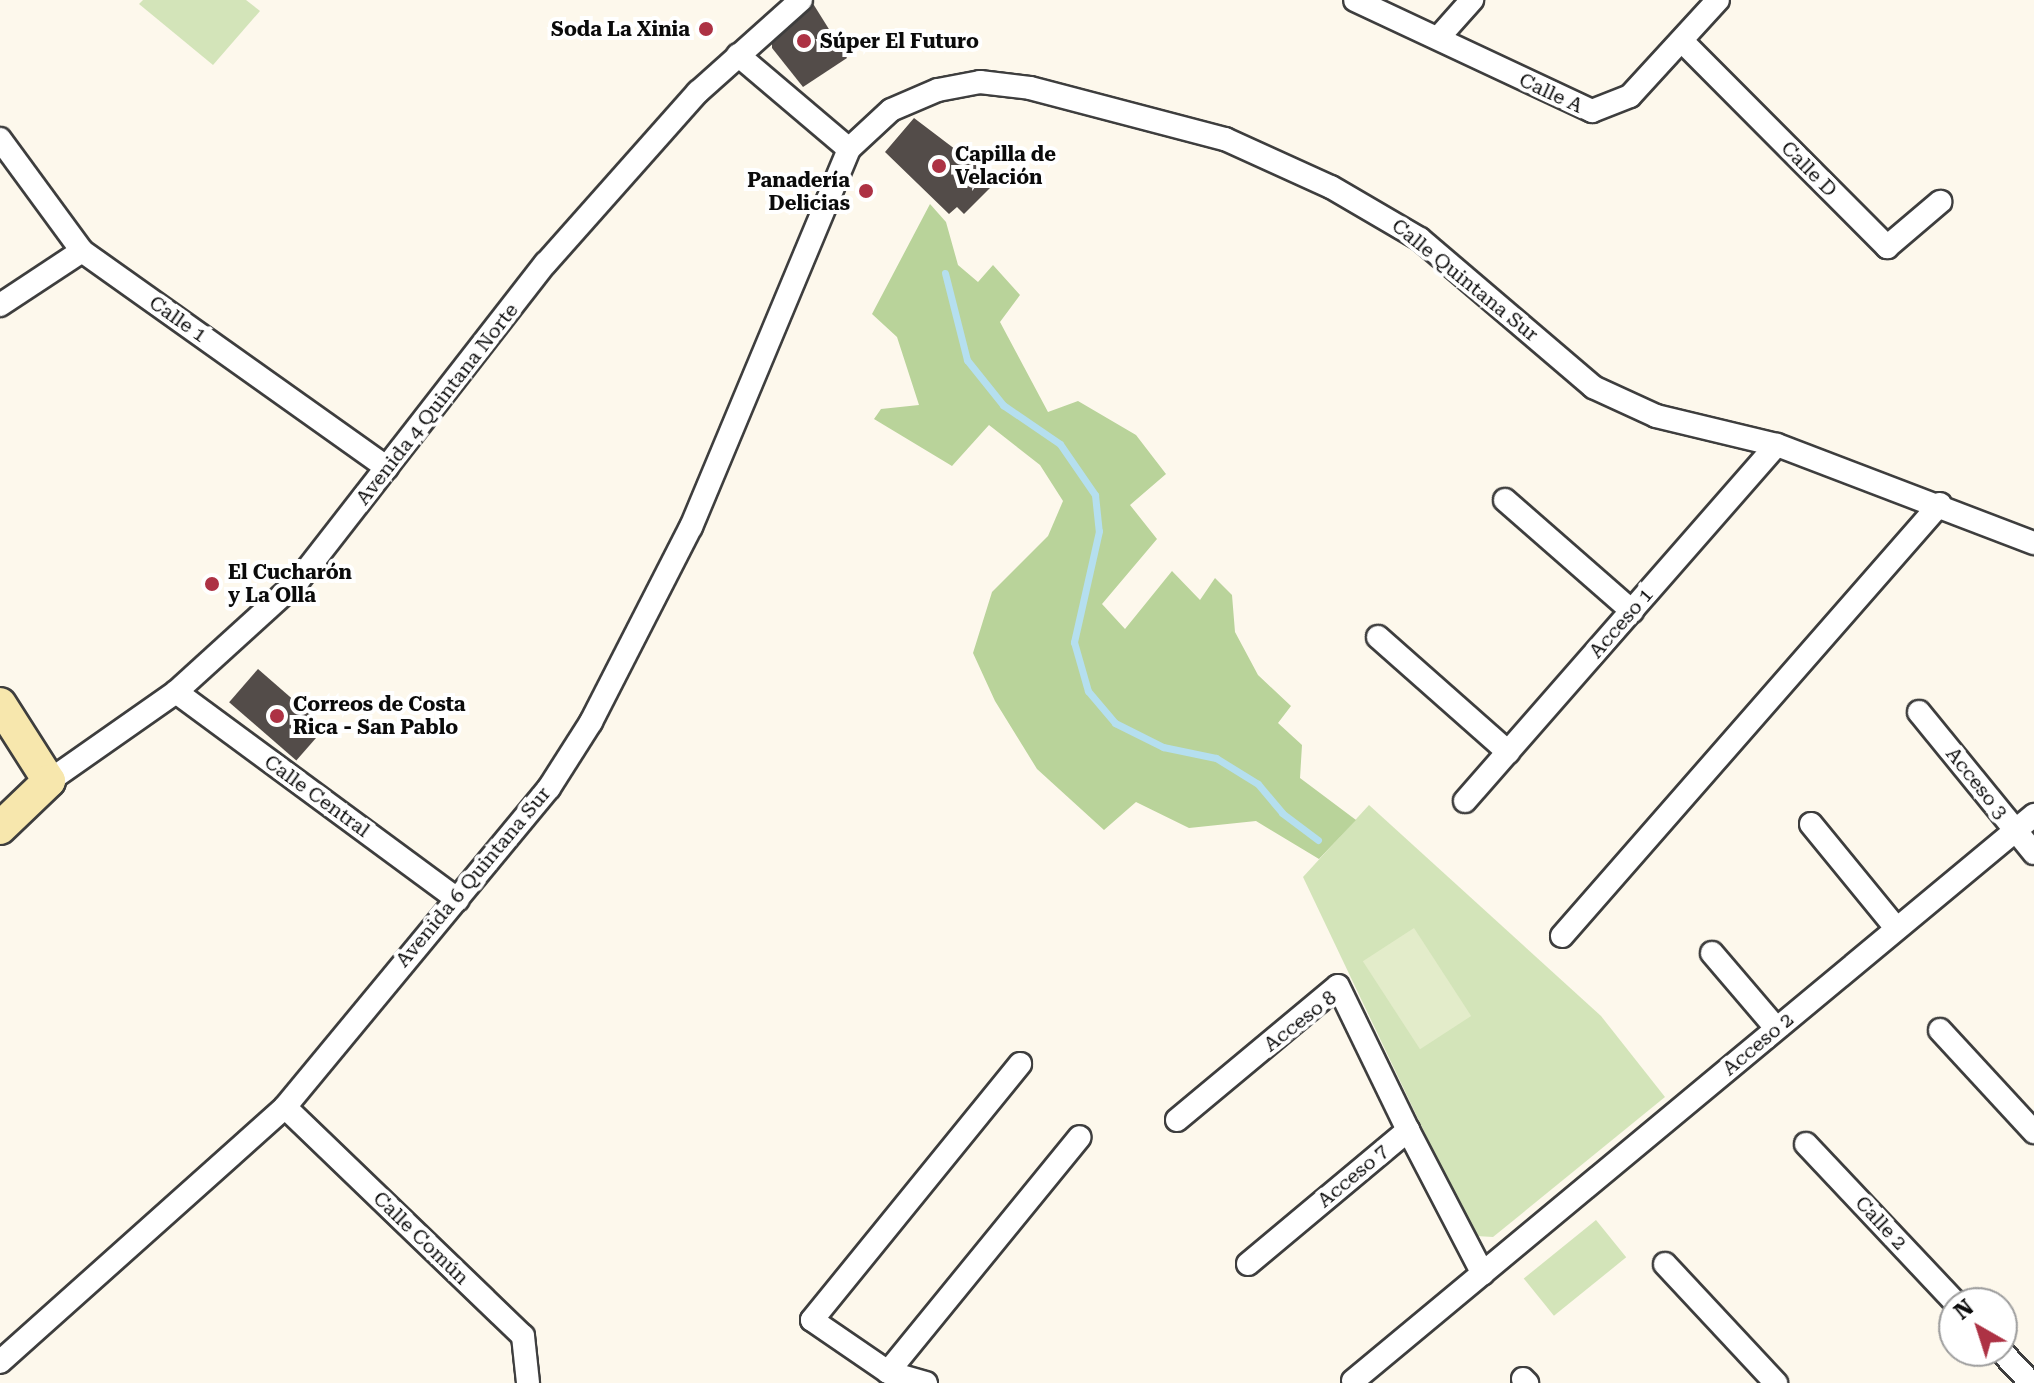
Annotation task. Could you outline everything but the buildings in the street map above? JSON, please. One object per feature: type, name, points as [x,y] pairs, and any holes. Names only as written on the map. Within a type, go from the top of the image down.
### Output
[{"type":"main road","points":[[0,704],[49,781],[0,828]]},
{"type":"street","name":"Avenida 4 Quintana Norte","points":[[49,781],[176,692],[298,581],[546,263],[698,92],[801,0]]},
{"type":"street","name":"Calle A","points":[[1355,0],[1439,37],[1568,104],[1592,111],[1630,96],[1718,0]]},
{"type":"street","points":[[1439,37],[1472,0]]},
{"type":"street","name":"Calle D","points":[[1682,41],[1887,247],[1940,202]]},
{"type":"street","points":[[738,55],[849,149]]},
{"type":"street","name":"Calle Quintana Sur","points":[[849,149],[891,110],[938,90],[980,82],[1030,88],[1225,139],[1366,205],[1420,239],[1593,387],[1656,416],[1777,445],[1940,504],[2034,543]]},
{"type":"street","name":"Calle 1","points":[[0,139],[82,251],[387,468]]},
{"type":"street","name":"Avenida 6 Quintana Sur","points":[[0,1362],[285,1107],[549,788],[640,633],[691,527],[849,149]]},
{"type":"street","points":[[0,305],[82,251]]},
{"type":"street","name":"Acceso 1","points":[[1465,801],[1777,445]]},
{"type":"street","points":[[1505,500],[1632,611]]},
{"type":"street","points":[[1562,936],[1940,504]]},
{"type":"street","points":[[1378,637],[1508,752]]},
{"type":"street","name":"Calle Central","points":[[176,692],[458,900]]},
{"type":"street","name":"Acceso 3","points":[[1919,712],[2034,853]]},
{"type":"street","name":"Acceso 2","points":[[1353,1381],[2034,815]]},
{"type":"street","points":[[1811,824],[1896,928]]},
{"type":"street","points":[[1712,953],[1776,1028]]},
{"type":"street","name":"Acceso 8","points":[[1177,1120],[1338,986],[1408,1130]]},
{"type":"street","points":[[1940,1030],[2034,1132]]},
{"type":"street","points":[[926,1383],[888,1372],[812,1320],[1020,1064]]},
{"type":"street","name":"Calle Común","points":[[285,1107],[523,1336],[528,1383]]},
{"type":"street","name":"Acceso 7","points":[[1248,1264],[1408,1130],[1483,1274]]},
{"type":"street","points":[[888,1372],[1080,1137]]},
{"type":"street","name":"Calle 2","points":[[1806,1144],[1941,1287]]},
{"type":"street","points":[[1665,1264],[1776,1383]]},
{"type":"street","points":[[2016,1367],[2031,1383]]},
{"type":"green space","points":[[143,0],[246,0],[260,11],[213,65],[139,4]]},
{"type":"green space","points":[[930,204],[946,222],[958,265],[978,282],[993,265],[1020,295],[1000,322],[1048,412],[1078,401],[1136,435],[1166,474],[1130,505],[1157,539],[1102,604],[1125,629],[1172,571],[1200,600],[1215,578],[1232,595],[1235,632],[1258,675],[1291,706],[1278,723],[1302,745],[1300,778],[1356,820],[1319,859],[1256,821],[1189,828],[1136,802],[1104,830],[1037,769],[995,701],[973,653],[992,592],[1048,536],[1063,501],[1040,465],[989,425],[952,466],[874,419],[881,409],[919,405],[897,337],[872,314]]},
{"type":"green space","points":[[1369,805],[1601,1016],[1665,1097],[1493,1237],[1476,1236],[1471,1230],[1303,877]]},
{"type":"green space","points":[[1414,928],[1471,1016],[1420,1049],[1363,961]]},
{"type":"green space","points":[[1596,1220],[1626,1257],[1554,1316],[1524,1279]]},
{"type":"waterway","points":[[945,273],[967,360],[1003,405],[1060,444],[1095,495],[1099,531],[1074,642],[1088,691],[1115,723],[1163,747],[1216,758],[1258,784],[1282,813],[1318,840]]},
{"type":"place","name":"Soda La Xinia","points":[[706,29]]},
{"type":"place","name":"Súper El Futuro","points":[[804,41]]},
{"type":"place","name":"Capilla de Velación","points":[[939,166]]},
{"type":"place","name":"Panadería Delicias","points":[[866,191]]},
{"type":"place","name":"El Cucharón y La Olla","points":[[212,584]]},
{"type":"place","name":"Correos de Costa Rica - San Pablo","points":[[277,716]]}]
